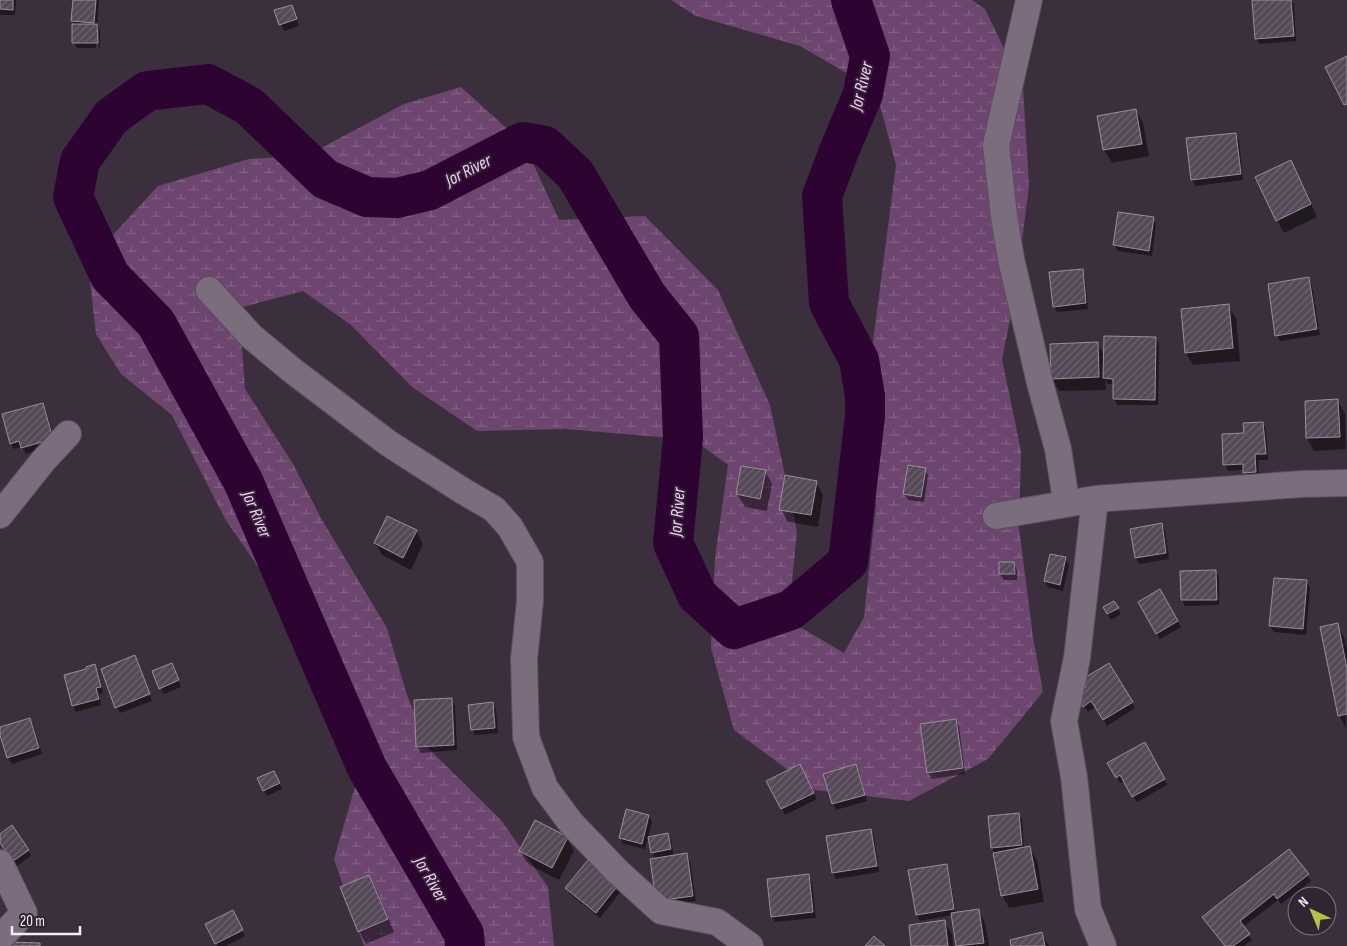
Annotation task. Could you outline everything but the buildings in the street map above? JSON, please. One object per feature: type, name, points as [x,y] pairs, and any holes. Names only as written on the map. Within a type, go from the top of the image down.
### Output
[{"type":"street","points":[[1029,0],[996,145],[1011,259],[1040,383],[1058,448],[1065,494],[1061,505]]},
{"type":"street","points":[[209,290],[251,336],[301,377],[388,443],[463,492],[494,509],[510,528],[530,562],[530,601],[524,658],[526,736],[545,788],[571,823],[617,871],[661,911],[717,922],[750,946]]},
{"type":"street","points":[[0,515],[43,461],[68,434]]},
{"type":"street","points":[[996,516],[1095,499],[1302,484],[1347,484]]},
{"type":"street","points":[[1095,499],[1077,658],[1064,721],[1074,777],[1088,909],[1103,946]]},
{"type":"street","points":[[0,863],[24,913],[0,938]]},
{"type":"green space","points":[[671,0],[972,0],[985,9],[1023,88],[1029,186],[1015,295],[1002,359],[1021,451],[1019,528],[1033,637],[1043,692],[988,759],[909,801],[815,790],[734,730],[711,648],[715,558],[728,465],[694,440],[566,429],[477,431],[412,387],[351,325],[303,291],[239,308],[245,389],[293,464],[322,520],[387,628],[407,695],[429,749],[501,820],[548,887],[554,946],[364,946],[334,859],[361,766],[335,692],[299,626],[225,519],[172,415],[121,374],[96,334],[88,262],[158,186],[249,159],[308,155],[404,104],[461,87],[524,144],[559,220],[645,216],[718,290],[770,405],[797,532],[788,620],[844,653],[864,617],[876,506],[867,388],[896,165],[876,90],[800,46],[696,16]]},
{"type":"waterway","name":"Jor River","points":[[465,946],[464,934],[367,768],[243,481],[156,323],[110,276],[73,197],[80,161],[111,117],[147,91],[208,84],[249,106],[325,179],[367,197],[397,198],[430,190],[523,142],[545,146],[575,174],[647,296],[679,336],[683,438],[673,543],[697,595],[734,629],[791,610],[848,562],[865,416],[865,396],[859,360],[829,303],[822,196],[863,94],[870,56],[851,0]]}]
